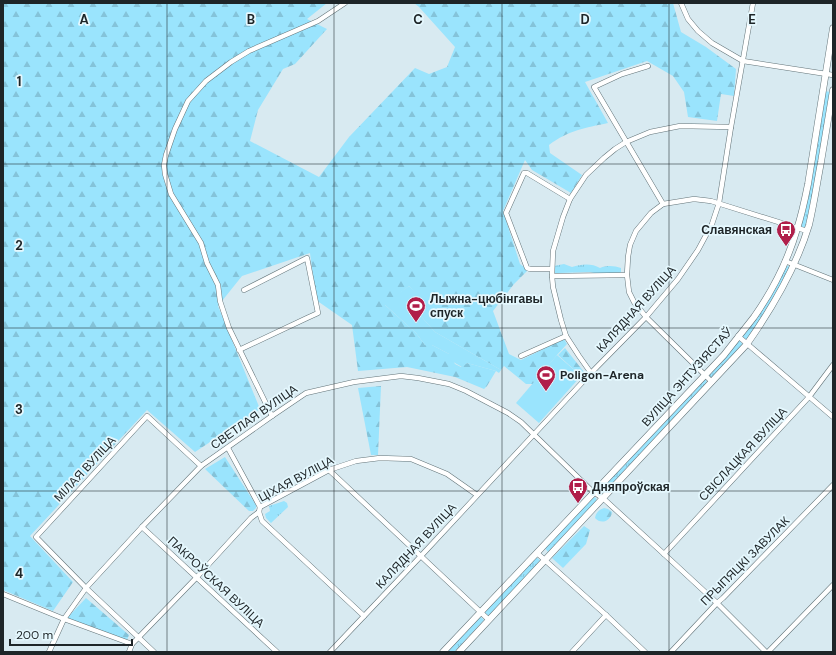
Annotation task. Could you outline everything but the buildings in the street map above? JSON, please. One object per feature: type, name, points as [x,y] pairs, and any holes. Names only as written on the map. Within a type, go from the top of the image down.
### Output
[{"type":"street","points":[[272,416],[229,328],[220,301],[218,285],[207,263],[200,243],[171,194],[164,165],[166,155],[188,102],[206,81],[249,51],[259,48],[318,21],[345,3]]},
{"type":"street","points":[[681,3],[688,19],[698,31],[712,43],[743,62],[833,75]]},
{"type":"street","name":"КАЛЯДНАЯ ВУЛІЦА","points":[[330,652],[591,373],[646,317],[678,279],[698,250],[712,224],[719,203],[753,3]]},
{"type":"street","name":"ВУЛІЦА ЭНТУЗІЯСТАЎ","points":[[443,652],[724,355],[754,317],[785,261],[797,228],[808,184],[833,28]]},
{"type":"street","points":[[648,66],[622,74],[594,87],[662,204]]},
{"type":"street","name":"ВУЛІЦА ЭНТУЗІЯСТАЎ","points":[[459,652],[712,382],[747,344],[764,321],[778,297],[794,264],[806,231],[818,182],[833,90]]},
{"type":"street","points":[[591,373],[566,336],[560,320],[553,287],[551,269],[553,251],[570,199],[586,175],[604,158],[626,142],[650,132],[680,126],[731,127]]},
{"type":"street","points":[[551,269],[527,268],[506,213],[524,173],[570,199]]},
{"type":"street","points":[[712,382],[646,317],[634,302],[629,292],[627,275],[630,246],[636,231],[651,213],[662,204],[694,199],[719,203],[806,231]]},
{"type":"street","points":[[239,350],[318,312],[307,258],[244,290]]},
{"type":"street","points":[[785,261],[833,280]]},
{"type":"street","points":[[552,276],[627,275]]},
{"type":"street","points":[[521,356],[566,336]]},
{"type":"street","points":[[738,336],[833,417]]},
{"type":"street","name":"СВІСЛАЦКАЯ ВУЛІЦА","points":[[664,554],[809,397],[833,365]]},
{"type":"street","name":"СВЕТЛАЯ ВУЛІЦА","points":[[49,652],[64,619],[86,588],[201,466],[306,393],[354,382],[401,376],[449,384],[466,391],[508,413],[521,422],[594,492],[603,498],[717,603],[767,652]]},
{"type":"street","name":"МІЛАЯ ВУЛІЦА","points":[[86,588],[36,537],[148,416],[201,466]]},
{"type":"street","points":[[228,448],[260,510],[262,521],[364,616]]},
{"type":"street","name":"ЦІХАЯ ВУЛІЦА","points":[[129,652],[132,644],[251,518],[260,510],[329,470],[356,461],[371,459],[412,459],[447,474],[477,495]]},
{"type":"street","points":[[329,470],[488,620]]},
{"type":"street","name":"ПРЫПЯЦКІ ЗАВУЛАК","points":[[671,652],[833,485]]},
{"type":"street","name":"ПАКРОЎСКАЯ ВУЛІЦА","points":[[142,527],[277,652]]},
{"type":"street","points":[[537,553],[645,652]]},
{"type":"street","points":[[767,652],[833,585]]},
{"type":"street","points":[[86,588],[154,652]]},
{"type":"street","points":[[3,594],[64,619],[132,644]]},
{"type":"street","points":[[572,652],[606,615]]},
{"type":"green space","points":[[3,3],[327,3],[307,19],[327,29],[295,64],[283,69],[258,110],[250,141],[319,177],[349,137],[415,68],[429,74],[447,67],[455,47],[414,3],[673,3],[681,32],[706,47],[736,69],[734,96],[721,94],[717,121],[688,117],[684,92],[673,76],[647,61],[585,82],[608,123],[584,128],[570,133],[549,145],[550,153],[582,175],[571,193],[532,170],[525,160],[503,211],[520,264],[528,270],[514,284],[493,311],[509,354],[521,360],[564,339],[567,344],[533,384],[526,384],[504,366],[501,370],[435,332],[419,314],[418,296],[409,286],[385,305],[416,333],[425,345],[432,345],[449,354],[455,364],[461,367],[467,363],[496,371],[484,389],[455,377],[407,367],[358,371],[352,325],[316,300],[310,253],[242,276],[218,306],[260,409],[195,452],[147,410],[30,536],[73,582],[53,611],[3,590]]},
{"type":"green space","points":[[825,91],[830,92],[825,126],[813,194],[804,228],[801,226]]},
{"type":"green space","points":[[564,264],[572,267],[586,264],[594,265],[600,268],[605,266],[614,266],[621,268],[621,272],[619,274],[590,272],[555,273],[554,266]]},
{"type":"green space","points":[[786,265],[790,267],[778,292],[747,340],[742,337]]},
{"type":"green space","name":"Лыжна-цюбінгавы спуск","points":[[409,286],[418,295],[419,314],[435,332],[501,370],[499,373],[467,363],[462,367],[448,359],[449,354],[432,345],[425,345],[416,333],[384,304]]},
{"type":"green space","points":[[738,341],[740,341],[743,345],[711,378],[709,374]]},
{"type":"green space","points":[[565,348],[584,372],[581,376],[558,355]]},
{"type":"green space","name":"Poligon-Arena","points":[[557,355],[581,376],[539,423],[516,403]]},
{"type":"green space","points":[[703,380],[706,380],[707,384],[603,493],[600,492],[600,489]]},
{"type":"green space","points":[[381,386],[378,455],[371,455],[358,388]]},
{"type":"green space","points":[[225,457],[256,505],[256,508],[253,511],[249,511],[205,469]]},
{"type":"green space","points":[[594,497],[597,501],[548,552],[545,548]]},
{"type":"green space","points":[[284,501],[287,503],[288,507],[271,523],[266,518],[265,514],[270,511],[269,506]]},
{"type":"green space","points":[[604,508],[612,512],[610,518],[603,522],[597,520],[595,516]]},
{"type":"green space","points":[[584,526],[590,530],[586,544],[563,568],[552,558]]},
{"type":"green space","points":[[536,557],[541,561],[488,616],[484,612]]},
{"type":"green space","points":[[86,598],[129,635],[127,640],[67,618]]},
{"type":"green space","points":[[480,616],[484,620],[454,652],[447,652]]},
{"type":"place","name":"Славянская","points":[[786,247]]},
{"type":"place","name":"Лыжна-цюбінгавы спуск","points":[[416,323]]},
{"type":"place","name":"Poligon-Arena","points":[[546,392]]},
{"type":"place","name":"Дняпроўская","points":[[578,504]]}]
